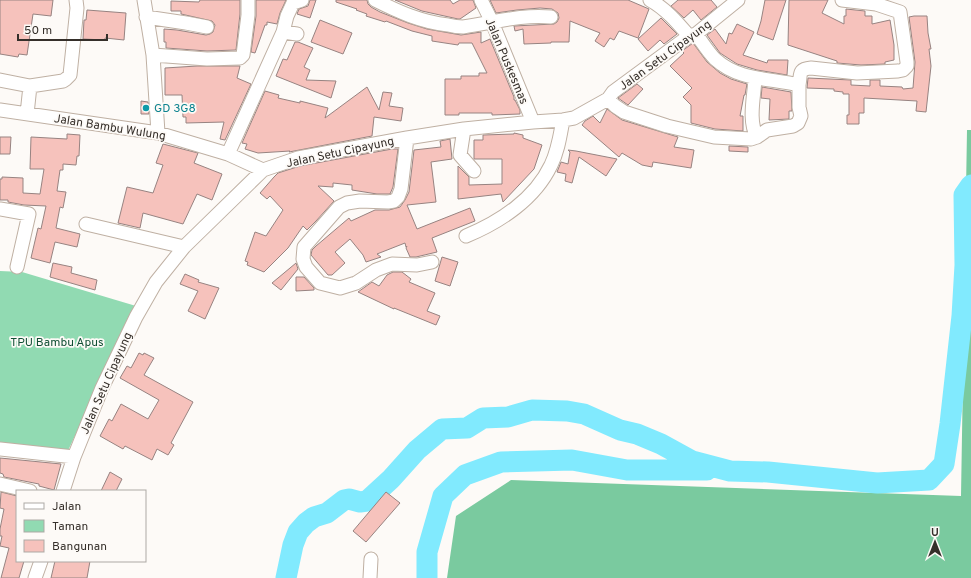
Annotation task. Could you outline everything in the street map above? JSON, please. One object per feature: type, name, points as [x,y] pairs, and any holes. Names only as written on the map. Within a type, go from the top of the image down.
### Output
[{"type":"street","points":[[0,80],[30,86],[63,81],[69,77],[77,8],[76,0]]},
{"type":"street","points":[[144,0],[153,55],[158,133]]},
{"type":"street","points":[[153,55],[207,59],[235,59],[242,56],[247,22],[248,0]]},
{"type":"street","points":[[228,154],[283,32],[287,16],[296,1],[302,0]]},
{"type":"street","points":[[375,0],[399,12],[433,23],[462,27],[528,16],[551,17]]},
{"type":"street","name":"Jalan Puskesmas","points":[[481,0],[492,22],[533,122]]},
{"type":"street","points":[[650,0],[659,5],[672,16],[725,67],[739,74],[755,79],[782,81],[799,86]]},
{"type":"street","name":"Jalan Setu Cipayung","points":[[63,490],[74,457],[102,388],[136,317],[156,282],[184,247],[263,170],[298,158],[407,138],[464,129],[574,118],[608,99],[613,92],[738,0]]},
{"type":"street","points":[[608,99],[624,112],[714,138],[751,139],[767,130],[794,126],[798,123],[801,116],[799,86],[801,71],[804,69],[810,68],[857,73],[898,71],[903,70],[906,66],[900,12],[877,2],[842,0]]},
{"type":"street","points":[[146,17],[206,27]]},
{"type":"street","points":[[283,32],[297,34]]},
{"type":"street","points":[[755,79],[752,116],[753,130],[757,137]]},
{"type":"street","points":[[27,114],[30,86]]},
{"type":"street","name":"Jalan Bambu Wulung","points":[[0,110],[158,133],[228,154],[263,170]]},
{"type":"street","points":[[466,236],[518,207],[544,178],[551,165],[560,140],[563,120]]},
{"type":"street","points":[[464,129],[460,155],[474,171]]},
{"type":"street","points":[[407,138],[401,189],[398,197],[394,201],[360,201],[347,203],[339,207],[304,247],[303,259],[306,267],[320,283],[340,288],[356,283],[376,270],[392,264],[417,265],[432,262]]},
{"type":"street","points":[[0,209],[29,214],[17,267]]},
{"type":"street","points":[[86,224],[184,247]]},
{"type":"street","points":[[0,449],[74,457]]},
{"type":"street","points":[[0,484],[26,490]]},
{"type":"street","points":[[370,578],[371,559]]},
{"type":"street","points":[[35,578],[40,562]]},
{"type":"green space","points":[[967,130],[971,130],[971,578],[447,578],[456,516],[511,480],[961,496]]},
{"type":"green space","name":"TPU Bambu Apus","points":[[0,271],[22,272],[136,306],[65,457],[0,443]]},
{"type":"building","points":[[0,0],[53,0],[51,16],[33,14],[27,55],[19,54],[18,57],[0,54]]},
{"type":"building","points":[[200,0],[240,0],[236,50],[207,51],[166,48],[166,42],[164,42],[164,29],[206,35],[213,32],[215,25],[212,21],[181,14],[181,11],[171,11],[171,1],[199,2]]},
{"type":"building","points":[[256,0],[286,0],[277,24],[267,22],[267,25],[265,25],[255,53],[251,52],[256,16]]},
{"type":"building","points":[[310,0],[316,0],[310,18],[297,14],[299,9],[308,6]]},
{"type":"building","points":[[336,0],[367,0],[371,7],[380,12],[427,29],[461,35],[481,32],[481,43],[490,39],[514,100],[520,110],[520,114],[492,115],[492,113],[459,113],[459,115],[445,115],[445,79],[461,79],[461,76],[479,76],[479,73],[487,73],[472,43],[459,43],[458,45],[432,41],[432,36],[366,16],[367,14],[336,2]]},
{"type":"building","points":[[395,0],[450,0],[453,4],[460,0],[473,0],[476,8],[458,19],[422,11]]},
{"type":"building","points":[[490,0],[628,0],[649,9],[638,38],[619,31],[614,40],[610,38],[604,47],[595,41],[600,33],[570,21],[569,42],[524,44],[523,29],[515,31],[514,26],[554,24],[559,18],[558,13],[552,9],[540,8],[496,13]]},
{"type":"building","points":[[678,0],[711,0],[717,7],[701,20],[693,10],[684,18],[671,6]]},
{"type":"building","points":[[765,0],[786,0],[773,40],[757,34]]},
{"type":"building","points":[[789,0],[828,0],[822,13],[844,24],[846,9],[865,11],[865,16],[872,16],[872,24],[890,20],[894,45],[894,60],[885,62],[885,64],[861,65],[837,63],[837,61],[788,45]]},
{"type":"building","points":[[87,10],[126,13],[124,40],[105,38],[105,40],[83,39],[84,20],[86,20]]},
{"type":"building","points":[[927,16],[931,49],[929,49],[931,66],[926,112],[916,111],[917,101],[864,98],[864,113],[859,113],[859,124],[847,124],[847,115],[849,115],[849,94],[834,91],[834,89],[807,88],[808,78],[851,80],[851,85],[870,86],[870,80],[880,80],[880,86],[902,87],[903,89],[913,88],[915,62],[909,17]]},
{"type":"building","points":[[661,18],[677,34],[664,44],[660,40],[648,51],[638,39]]},
{"type":"building","points":[[320,20],[352,33],[343,54],[311,42]]},
{"type":"building","points":[[737,24],[754,32],[743,55],[767,63],[768,60],[788,60],[787,75],[757,70],[737,64],[720,53],[707,35],[715,29],[726,44],[729,33],[732,34]]},
{"type":"building","points":[[295,42],[313,48],[304,67],[310,70],[306,80],[336,81],[331,98],[276,76],[283,59],[287,60]]},
{"type":"building","points":[[693,43],[707,62],[720,73],[731,79],[747,84],[740,116],[743,116],[743,131],[715,129],[691,123],[691,105],[683,97],[692,88],[670,66],[684,53],[682,51]]},
{"type":"building","points":[[240,66],[237,78],[251,84],[225,140],[220,139],[224,122],[186,123],[186,117],[183,117],[182,95],[165,95],[165,68]]},
{"type":"building","points":[[637,84],[643,89],[628,105],[618,98]]},
{"type":"building","points":[[367,87],[379,110],[383,92],[392,93],[389,106],[403,108],[401,121],[374,117],[372,136],[289,152],[290,151],[258,153],[245,149],[247,144],[242,143],[265,91],[279,95],[278,98],[300,103],[300,101],[328,108],[325,118]]},
{"type":"building","points":[[762,87],[791,92],[792,111],[789,111],[789,119],[769,120],[770,99],[761,98]]},
{"type":"building","name":"GD 3G8","points":[[141,101],[148,102],[149,114],[141,114]]},
{"type":"building","points":[[607,109],[622,120],[678,137],[674,147],[694,150],[691,168],[653,162],[652,167],[642,165],[622,153],[619,157],[582,125],[593,116],[600,123]]},
{"type":"building","points":[[514,133],[523,135],[523,138],[542,145],[534,169],[503,202],[501,194],[458,199],[458,166],[469,177],[469,185],[502,184],[502,159],[474,159],[474,140],[483,140],[483,135]]},
{"type":"building","points":[[67,134],[80,135],[79,156],[77,156],[76,165],[63,164],[63,170],[60,170],[57,191],[66,192],[63,208],[60,207],[56,228],[80,234],[77,247],[55,242],[50,263],[31,258],[38,228],[41,229],[46,206],[24,205],[8,202],[8,200],[0,200],[0,179],[2,179],[2,177],[23,178],[23,193],[40,194],[44,169],[30,169],[31,137],[67,139]]},
{"type":"building","points":[[0,137],[11,137],[10,154],[0,154]]},
{"type":"building","points":[[450,139],[452,159],[431,162],[436,202],[407,205],[417,229],[470,208],[475,221],[432,238],[437,252],[416,257],[410,257],[405,243],[377,254],[381,257],[366,262],[363,255],[350,239],[335,252],[345,263],[332,275],[328,275],[311,255],[312,250],[349,218],[351,221],[375,210],[389,210],[400,207],[409,192],[414,150],[441,147],[440,141]]},
{"type":"building","points":[[163,144],[198,153],[194,163],[222,174],[212,200],[197,194],[183,224],[143,213],[140,228],[118,223],[127,187],[153,193],[163,165],[156,163]]},
{"type":"building","points":[[729,146],[748,147],[748,152],[729,151]]},
{"type":"building","points":[[398,149],[393,187],[390,194],[377,194],[352,190],[352,185],[333,183],[333,187],[318,186],[334,201],[307,230],[303,226],[288,248],[264,272],[247,265],[248,262],[245,261],[255,232],[266,236],[283,210],[270,196],[267,199],[260,193],[278,173],[300,166]]},
{"type":"building","points":[[568,150],[617,159],[606,176],[579,157],[572,183],[565,181],[566,174],[557,172],[561,162],[568,164],[570,152]]},
{"type":"building","points":[[442,257],[458,262],[450,286],[435,281]]},
{"type":"building","points":[[53,263],[72,267],[71,273],[97,280],[95,290],[50,277]]},
{"type":"building","points":[[296,263],[298,269],[281,290],[272,283]]},
{"type":"building","points":[[393,272],[402,272],[411,279],[409,282],[435,293],[427,311],[440,316],[436,325],[394,309],[358,292],[372,282],[379,286],[387,275]]},
{"type":"building","points":[[185,274],[199,280],[198,282],[219,288],[205,319],[188,311],[198,291],[180,284]]},
{"type":"building","points":[[296,277],[304,277],[314,288],[314,290],[296,291]]},
{"type":"building","points":[[139,353],[143,355],[144,353],[154,358],[144,375],[193,402],[171,443],[174,445],[168,455],[157,449],[152,460],[125,446],[123,449],[100,436],[109,419],[112,421],[121,404],[148,419],[159,400],[120,378],[127,366],[131,368]]},
{"type":"building","points":[[0,458],[61,464],[54,490],[39,486],[39,484],[4,477],[3,474],[0,473]]},
{"type":"building","points":[[110,472],[122,479],[116,490],[101,490]]},
{"type":"building","points":[[1,492],[16,496],[16,562],[24,562],[19,578],[1,578],[9,548],[0,546],[2,536],[0,536],[0,529],[4,509],[0,508]]},
{"type":"building","points":[[386,492],[400,503],[366,542],[353,531]]},
{"type":"building","points":[[55,562],[90,562],[87,578],[51,578]]},
{"type":"waterway","points":[[286,578],[293,545],[298,532],[306,523],[314,517],[327,513],[344,500],[349,499],[360,502],[367,501],[391,479],[417,450],[442,429],[467,428],[483,418],[508,417],[532,410],[567,411],[584,414],[620,430],[637,434],[661,444],[692,461],[730,471],[768,472],[877,483],[929,480],[944,464],[950,424],[962,316],[965,265],[964,195],[971,185]]},
{"type":"waterway","points":[[427,578],[427,552],[443,496],[465,475],[501,462],[572,460],[627,470],[707,470]]},
{"type":"place","name":"GD 3G8","points":[[146,108]]}]
